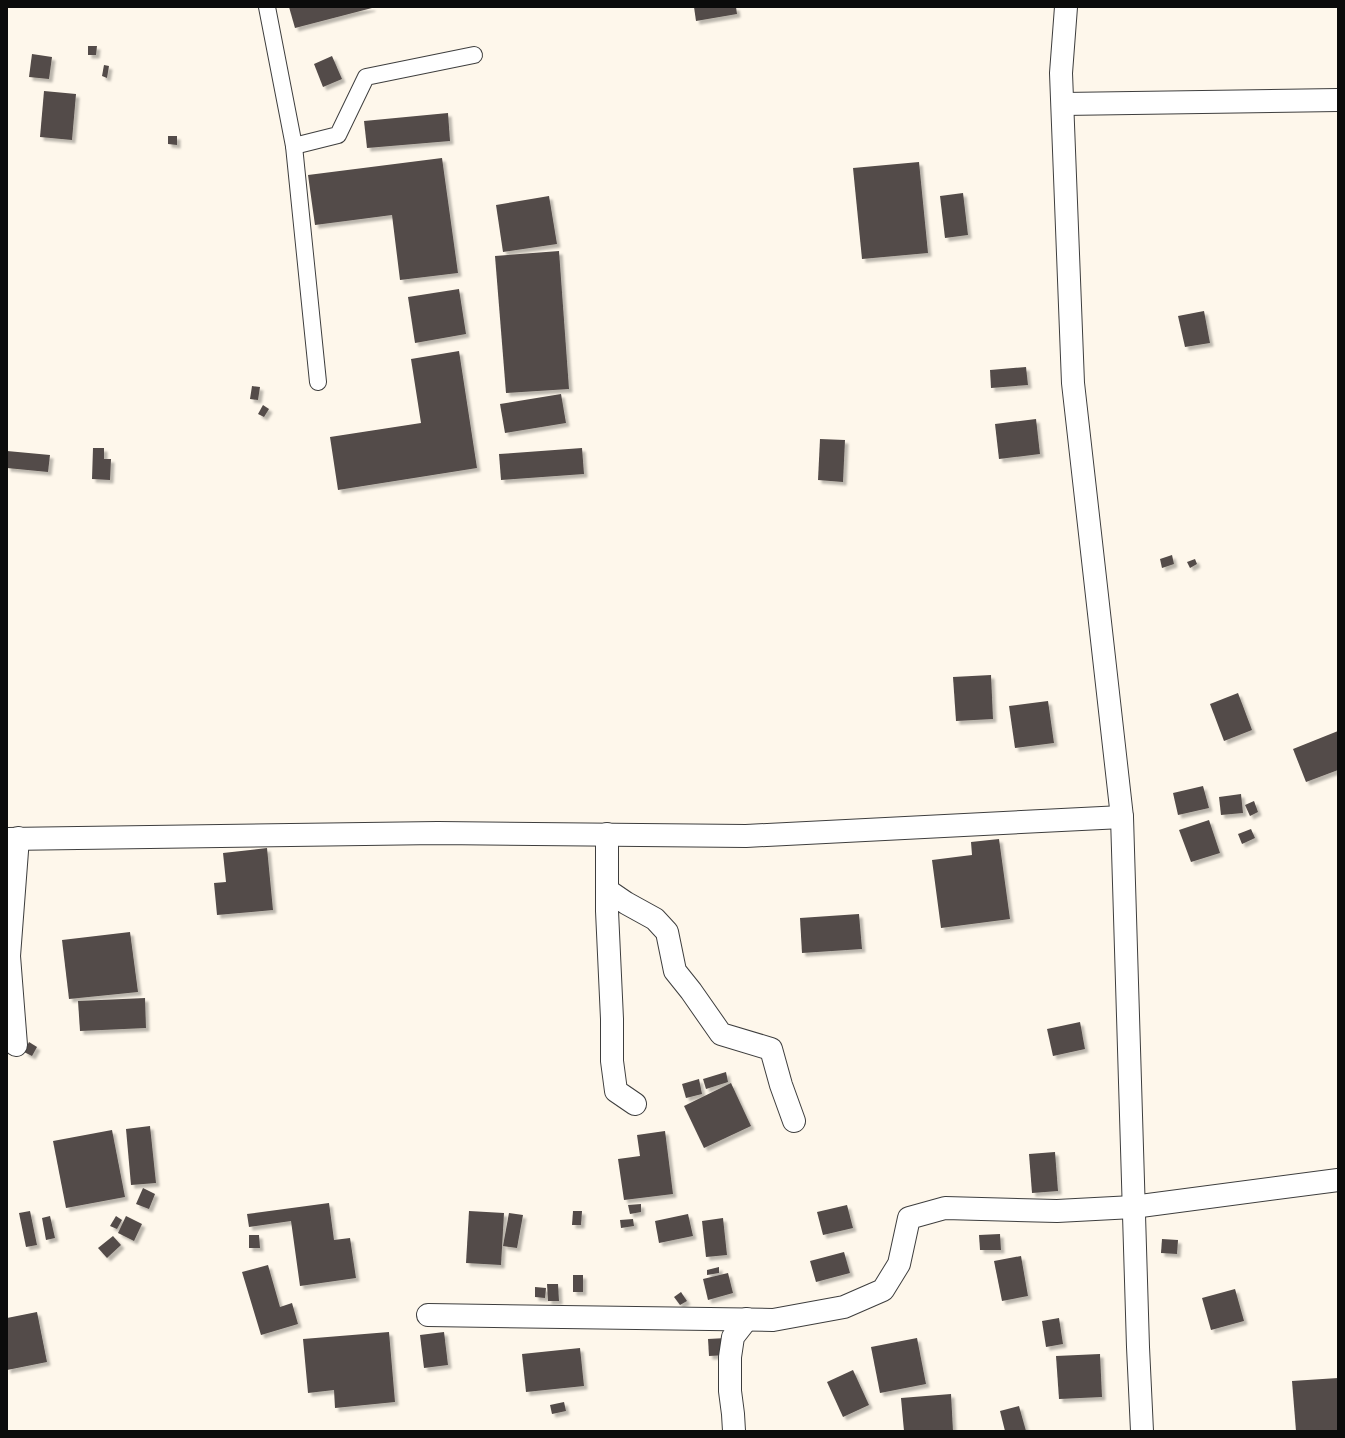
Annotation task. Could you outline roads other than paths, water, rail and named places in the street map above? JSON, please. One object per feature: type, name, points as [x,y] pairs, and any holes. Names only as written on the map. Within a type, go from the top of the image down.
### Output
[{"type":"street","points":[[1066,7],[1061,73],[1073,383],[1122,817],[1142,1431]]},
{"type":"street","points":[[1062,104],[1338,100]]},
{"type":"street","points":[[16,1045],[9,956],[12,838],[438,833],[746,836],[1122,817]]},
{"type":"street","points":[[606,834],[612,1061],[616,1091],[634,1104]]},
{"type":"street","points":[[607,890],[626,903],[656,919],[667,932],[675,971],[721,1034],[771,1049],[781,1085],[794,1121]]},
{"type":"street","points":[[428,1315],[773,1320],[844,1307],[883,1290],[899,1264],[910,1218],[945,1208],[1057,1211],[1134,1207],[1338,1180]]},
{"type":"street","points":[[734,1431],[734,1414],[730,1391],[730,1357],[733,1337],[747,1319]]},
{"type":"lane","points":[[267,7],[294,146],[318,382]]},
{"type":"lane","points":[[294,146],[338,135],[366,77],[474,55]]}]
